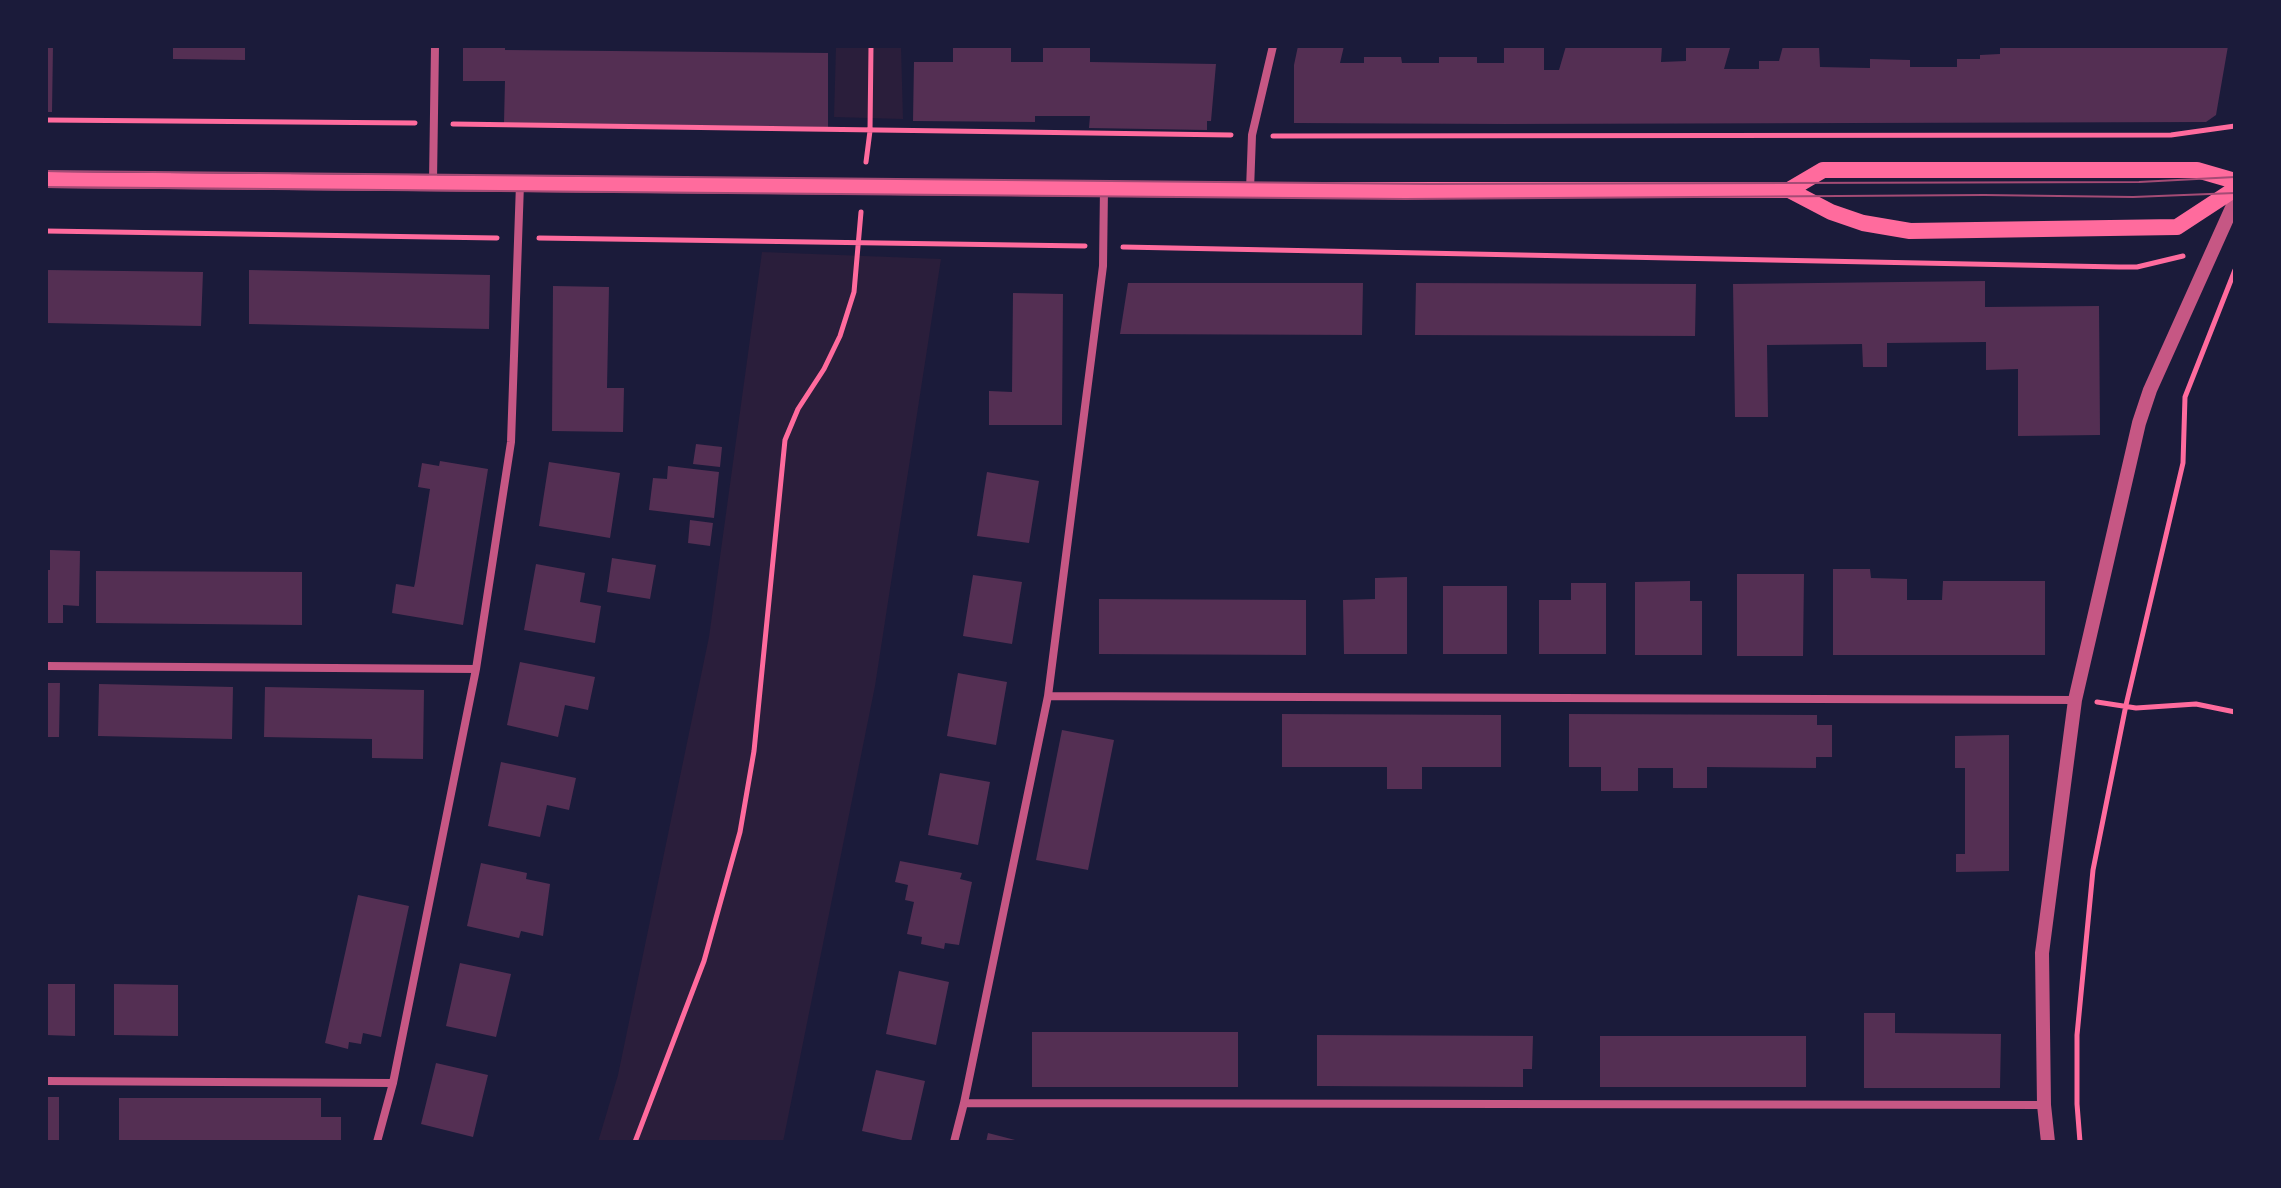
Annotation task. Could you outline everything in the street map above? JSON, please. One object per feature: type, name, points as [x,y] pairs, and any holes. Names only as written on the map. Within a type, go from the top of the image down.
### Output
[{"type":"main road","points":[[1789,190],[1823,170],[2197,170],[2235,181]]},
{"type":"main road","points":[[46,180],[1250,190],[1789,190],[1831,212],[1863,223],[1910,231],[2177,227],[2235,189]]},
{"type":"street","points":[[433,181],[435,46]]},
{"type":"street","points":[[1250,190],[1252,135],[1273,46]]},
{"type":"street","points":[[377,1142],[393,1083],[476,669],[511,442],[520,184]]},
{"type":"street","points":[[954,1142],[1048,696],[1104,247],[1104,188]]},
{"type":"street","points":[[2048,1142],[2044,1105],[2042,953],[2075,700],[2139,423],[2150,390],[2235,201]]},
{"type":"street","points":[[46,666],[476,669]]},
{"type":"street","points":[[1048,696],[2075,700]]},
{"type":"street","points":[[46,1081],[393,1083]]},
{"type":"street","points":[[964,1103],[2044,1105]]},
{"type":"path","points":[[870,131],[871,46]]},
{"type":"path","points":[[46,120],[1252,135],[2171,135],[2235,126]]},
{"type":"path","points":[[1854,135],[1854,144]]},
{"type":"path","points":[[2096,135],[2096,143]]},
{"type":"path","points":[[46,231],[858,242],[1938,266],[2137,267],[2211,249]]},
{"type":"path","points":[[635,1142],[704,961],[740,832],[754,751],[785,440],[798,409],[824,369],[840,336],[854,292],[858,242]]},
{"type":"path","points":[[2080,1142],[2077,1035],[2093,870],[2126,705],[2183,463],[2185,397],[2235,270]]},
{"type":"path","points":[[2126,705],[2136,708],[2196,704],[2235,712]]},
{"type":"shaded area","points":[[836,46],[901,46],[903,119],[834,117]]},
{"type":"shaded area","points":[[762,252],[941,259],[875,686],[783,1142],[598,1142],[618,1075],[709,637]]},
{"type":"building","points":[[46,46],[53,46],[52,112],[46,112]]},
{"type":"building","points":[[173,46],[245,46],[245,60],[173,59]]},
{"type":"building","points":[[463,46],[505,46],[505,50],[828,53],[828,127],[504,123],[505,81],[463,81]]},
{"type":"building","points":[[953,46],[1011,46],[1011,62],[1043,62],[1043,46],[1090,46],[1090,62],[1216,64],[1211,121],[1207,121],[1207,130],[1089,128],[1090,116],[1035,116],[1035,122],[913,121],[914,62],[953,62]]},
{"type":"building","points":[[1298,46],[1344,46],[1340,63],[1364,63],[1364,57],[1401,57],[1402,63],[1439,63],[1439,57],[1477,57],[1477,63],[1504,63],[1504,46],[1544,46],[1544,70],[1559,70],[1566,46],[1662,46],[1661,62],[1686,61],[1686,48],[1730,48],[1724,69],[1759,69],[1759,61],[1779,61],[1783,46],[1819,46],[1820,67],[1870,68],[1870,59],[1910,60],[1910,67],[1957,67],[1957,59],[1980,59],[1980,55],[2000,54],[2000,46],[2228,46],[2216,115],[2206,122],[1505,124],[1294,123],[1294,65]]},
{"type":"building","points":[[46,270],[203,272],[201,326],[46,323]]},
{"type":"building","points":[[249,270],[490,275],[489,329],[249,324]]},
{"type":"building","points":[[1985,281],[1985,307],[2099,306],[2100,435],[2018,436],[2018,369],[1986,370],[1986,342],[1887,343],[1887,367],[1863,367],[1862,344],[1767,345],[1768,417],[1735,417],[1733,284]]},
{"type":"building","points":[[1128,283],[1363,283],[1362,335],[1120,334]]},
{"type":"building","points":[[1416,283],[1696,284],[1695,336],[1415,335]]},
{"type":"building","points":[[553,286],[609,287],[607,388],[624,388],[623,432],[552,431]]},
{"type":"building","points":[[1013,293],[1063,294],[1062,425],[989,425],[989,391],[1012,392]]},
{"type":"building","points":[[696,444],[722,447],[720,467],[693,464]]},
{"type":"building","points":[[440,461],[488,469],[463,625],[392,613],[396,584],[414,587],[415,583],[430,489],[418,487],[422,463],[439,466]]},
{"type":"building","points":[[549,462],[620,473],[610,538],[539,526]]},
{"type":"building","points":[[668,466],[719,472],[714,518],[649,510],[653,478],[667,479]]},
{"type":"building","points":[[987,472],[1039,481],[1029,543],[977,536]]},
{"type":"building","points":[[690,520],[713,523],[710,546],[688,543]]},
{"type":"building","points":[[50,550],[80,551],[79,606],[63,605],[63,623],[46,623],[46,570],[50,570]]},
{"type":"building","points":[[612,558],[656,565],[650,599],[607,592]]},
{"type":"building","points":[[536,564],[585,573],[580,602],[601,606],[595,643],[524,630]]},
{"type":"building","points":[[1833,569],[1870,569],[1871,578],[1907,579],[1907,600],[1942,600],[1943,581],[2045,581],[2045,655],[1833,655]]},
{"type":"building","points":[[96,571],[302,572],[302,625],[96,623]]},
{"type":"building","points":[[1737,574],[1804,574],[1803,656],[1737,656]]},
{"type":"building","points":[[973,575],[1022,582],[1012,644],[963,636]]},
{"type":"building","points":[[1407,577],[1407,654],[1344,654],[1343,600],[1375,599],[1375,578]]},
{"type":"building","points":[[1690,581],[1690,601],[1702,601],[1702,655],[1635,655],[1635,582]]},
{"type":"building","points":[[1571,583],[1606,583],[1606,654],[1539,654],[1539,600],[1571,600]]},
{"type":"building","points":[[1443,586],[1507,586],[1507,654],[1443,654]]},
{"type":"building","points":[[1099,599],[1306,600],[1306,655],[1099,654]]},
{"type":"building","points":[[520,662],[595,677],[588,710],[565,705],[558,737],[507,725]]},
{"type":"building","points":[[958,673],[1007,682],[996,745],[947,736]]},
{"type":"building","points":[[46,683],[60,683],[59,737],[46,737]]},
{"type":"building","points":[[99,684],[233,687],[232,739],[98,736]]},
{"type":"building","points":[[265,687],[424,690],[423,759],[372,758],[372,739],[264,737]]},
{"type":"building","points":[[1282,714],[1501,715],[1501,767],[1422,767],[1422,789],[1387,789],[1387,767],[1282,767]]},
{"type":"building","points":[[1569,714],[1817,715],[1817,725],[1832,725],[1832,757],[1816,757],[1816,768],[1707,767],[1707,788],[1673,788],[1673,768],[1638,768],[1638,791],[1601,791],[1601,767],[1569,767]]},
{"type":"building","points":[[1062,730],[1114,740],[1088,870],[1036,860]]},
{"type":"building","points":[[2009,735],[2009,871],[1956,872],[1956,854],[1965,854],[1965,768],[1955,768],[1955,736]]},
{"type":"building","points":[[501,762],[576,778],[569,810],[547,805],[540,837],[488,826]]},
{"type":"building","points":[[940,773],[990,782],[978,845],[928,835]]},
{"type":"building","points":[[900,861],[962,873],[960,879],[972,882],[959,945],[945,943],[944,949],[921,944],[922,937],[907,934],[914,902],[905,900],[908,885],[895,882]]},
{"type":"building","points":[[481,863],[527,873],[526,879],[550,884],[543,936],[521,931],[519,938],[467,926]]},
{"type":"building","points":[[358,895],[409,906],[381,1037],[363,1033],[361,1044],[349,1042],[348,1049],[325,1043]]},
{"type":"building","points":[[460,963],[511,974],[496,1037],[446,1026]]},
{"type":"building","points":[[899,971],[949,982],[936,1045],[886,1034]]},
{"type":"building","points":[[46,984],[75,984],[75,1036],[46,1035]]},
{"type":"building","points":[[114,984],[178,985],[178,1036],[114,1035]]},
{"type":"building","points":[[1864,1013],[1895,1013],[1895,1033],[2001,1034],[2000,1088],[1864,1088]]},
{"type":"building","points":[[1032,1032],[1238,1032],[1238,1087],[1032,1087]]},
{"type":"building","points":[[1317,1035],[1533,1036],[1532,1069],[1523,1069],[1523,1087],[1317,1086]]},
{"type":"building","points":[[1600,1036],[1806,1036],[1806,1087],[1600,1087]]},
{"type":"building","points":[[436,1063],[488,1075],[473,1137],[421,1124]]},
{"type":"building","points":[[876,1070],[925,1081],[911,1142],[862,1131]]},
{"type":"building","points":[[46,1097],[59,1097],[59,1142],[46,1142]]},
{"type":"building","points":[[119,1098],[321,1098],[321,1117],[341,1117],[341,1142],[119,1142]]},
{"type":"building","points":[[988,1133],[1019,1141],[1019,1142],[986,1142]]},
{"type":"tram line","points":[[46,171],[1430,184],[2139,182],[2235,177]]},
{"type":"tram line","points":[[46,187],[1405,199],[1984,195],[2133,197],[2235,193]]}]
